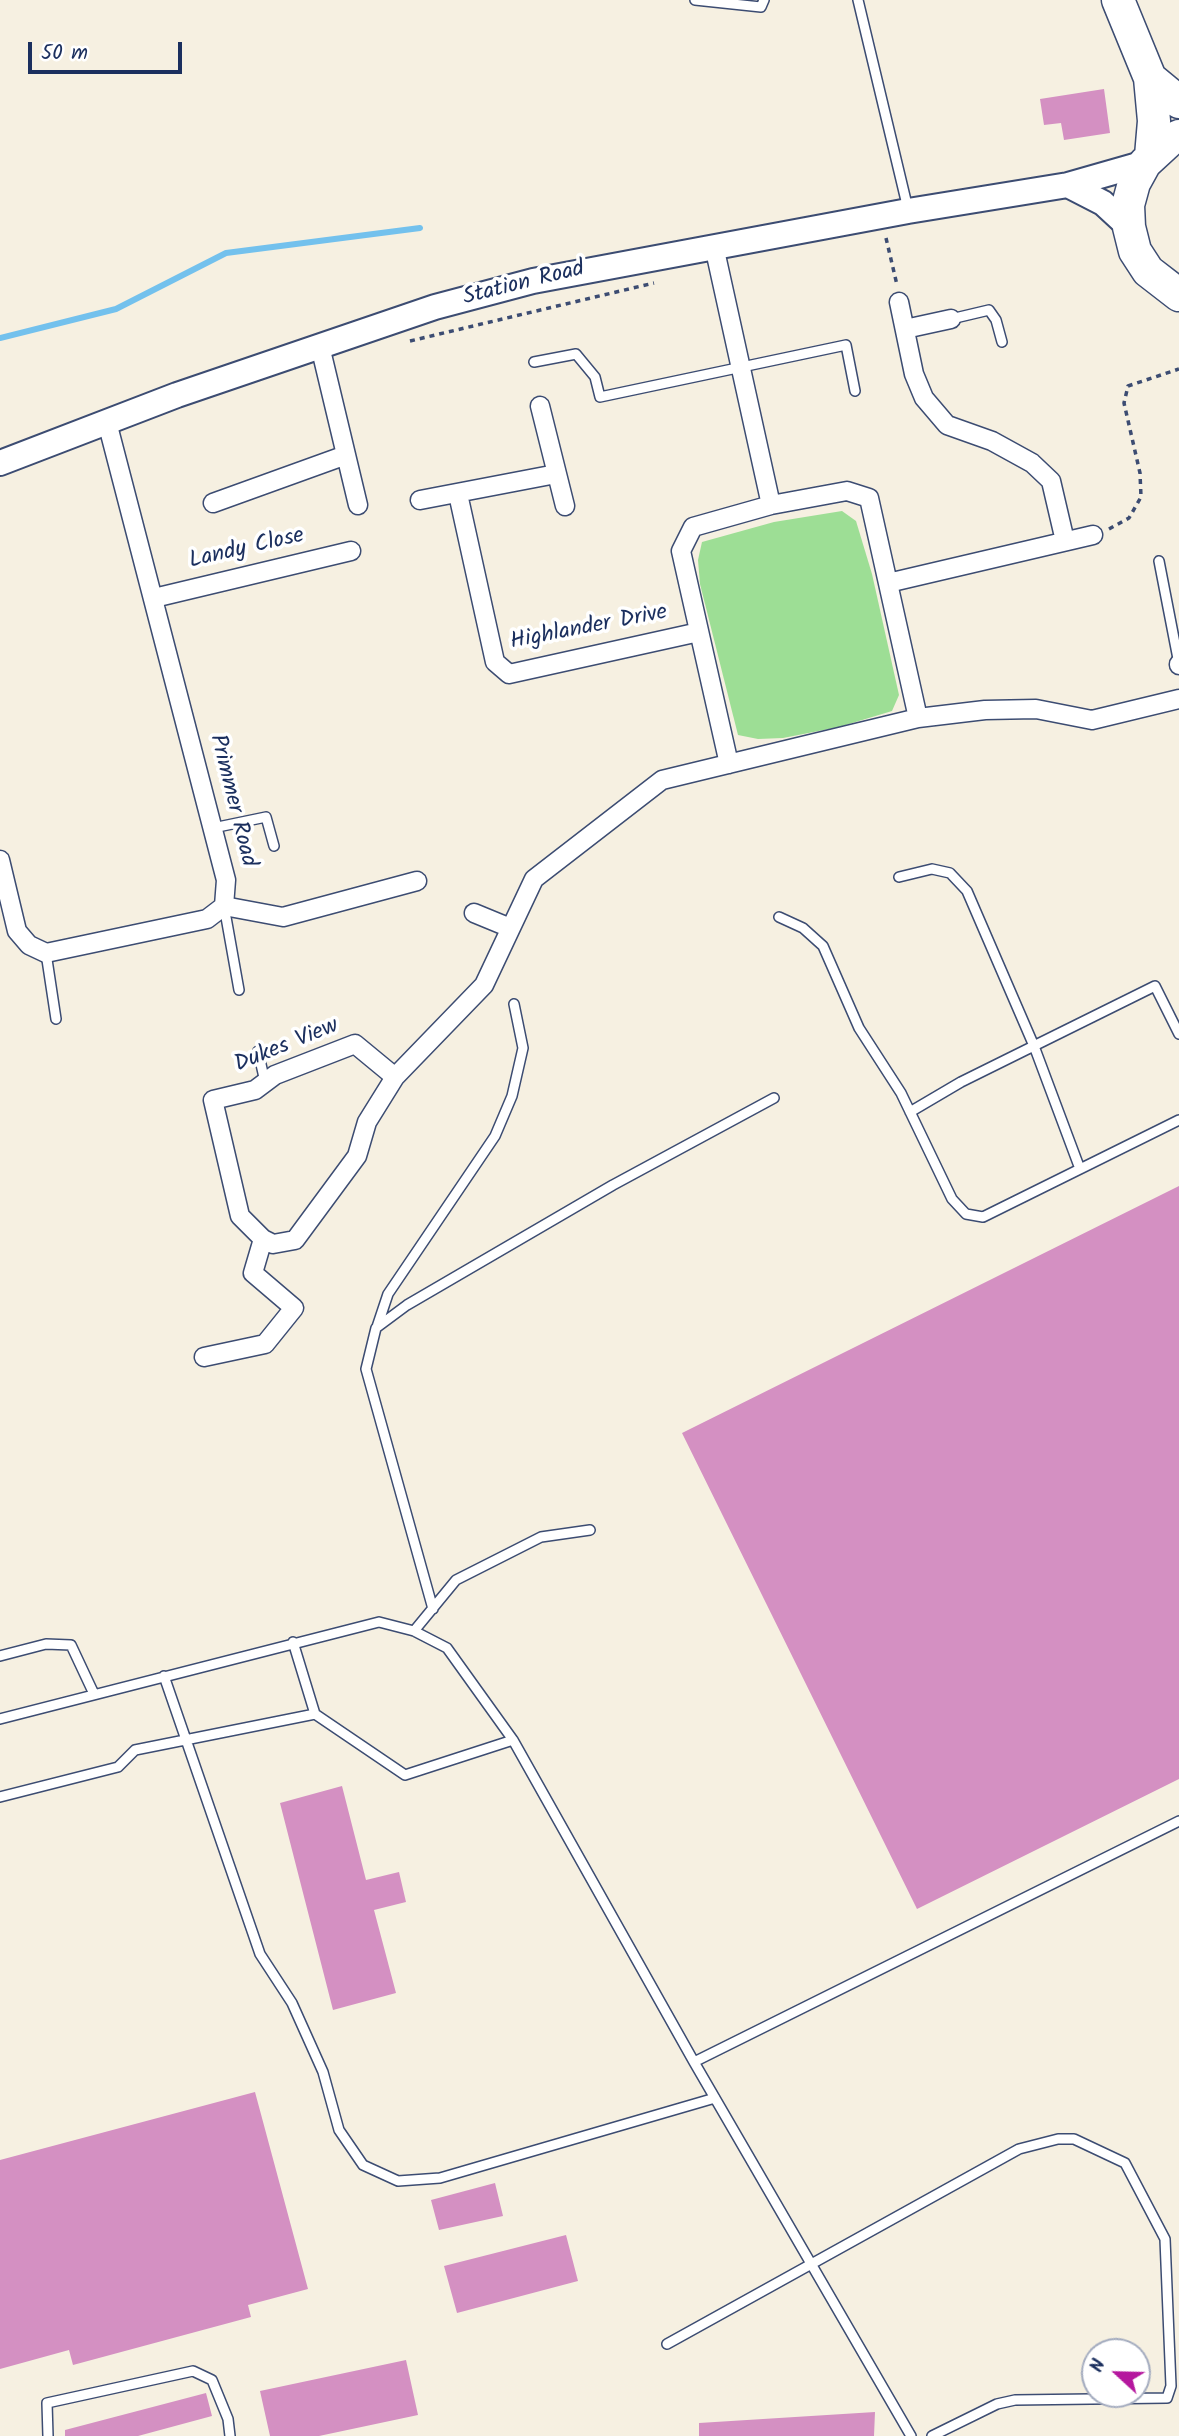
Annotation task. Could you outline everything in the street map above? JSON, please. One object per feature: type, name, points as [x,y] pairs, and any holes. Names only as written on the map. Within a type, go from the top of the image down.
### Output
[{"type":"highway","points":[[1118,0],[1150,78],[1154,121],[1148,160]]},
{"type":"highway","points":[[1150,78],[1179,102]]},
{"type":"highway","points":[[1179,136],[1148,160],[1134,183],[1128,205],[1129,228],[1135,251],[1148,271],[1165,288],[1179,295]]},
{"type":"street","name":"Station Road","points":[[0,463],[320,346],[435,307],[533,281],[714,246],[903,222],[1068,185],[1148,160]]},
{"type":"street","points":[[1068,185],[1103,203],[1129,228]]},
{"type":"street","points":[[714,246],[771,505]]},
{"type":"street","points":[[899,302],[914,374],[923,398],[947,425],[1002,447],[1032,463],[1051,481],[1065,541]]},
{"type":"street","points":[[905,329],[951,319]]},
{"type":"street","points":[[320,346],[358,505]]},
{"type":"street","points":[[540,406],[565,506]]},
{"type":"street","name":"Primmer Road","points":[[107,422],[226,880],[224,906]]},
{"type":"street","points":[[213,503],[346,456]]},
{"type":"street","points":[[420,500],[556,474]]},
{"type":"street","name":"Highlander Drive","points":[[729,764],[681,551],[693,527],[771,505],[847,491],[869,498],[918,718]]},
{"type":"street","name":"Highlander Drive","points":[[458,494],[495,662],[509,674],[699,632]]},
{"type":"street","points":[[888,583],[1093,535]]},
{"type":"street","name":"Landy Close","points":[[154,598],[351,551]]},
{"type":"street","points":[[204,1357],[265,1344],[294,1308],[253,1273],[263,1239],[273,1244],[295,1240],[357,1156],[366,1122],[395,1077],[484,985],[508,928],[534,879],[662,780],[918,718],[985,710],[1036,709],[1092,720],[1179,699]]},
{"type":"street","points":[[0,860],[17,931],[29,944],[46,953],[207,919],[224,906],[283,917],[417,881]]},
{"type":"street","points":[[474,913],[508,928]]},
{"type":"street","name":"Dukes View","points":[[263,1239],[240,1216],[213,1100],[255,1090],[275,1075],[355,1044],[395,1077]]},
{"type":"lane","points":[[695,0],[761,7],[764,0]]},
{"type":"lane","points":[[858,0],[903,222]]},
{"type":"lane","points":[[951,319],[989,310],[996,320],[1002,342]]},
{"type":"lane","points":[[534,362],[576,354],[595,377],[600,397],[846,345],[855,391]]},
{"type":"lane","points":[[1159,561],[1179,664]]},
{"type":"lane","points":[[213,828],[266,817],[274,846]]},
{"type":"lane","points":[[899,877],[932,869],[950,873],[967,891],[1034,1046],[1080,1169]]},
{"type":"lane","points":[[224,906],[239,990]]},
{"type":"lane","points":[[779,917],[803,928],[823,946],[859,1028],[910,1112],[952,1199],[966,1214],[983,1217],[1179,1120]]},
{"type":"lane","points":[[46,953],[56,1019]]},
{"type":"lane","points":[[910,1112],[1155,986],[1179,1034]]},
{"type":"lane","points":[[433,1609],[366,1370],[388,1294],[495,1136],[508,1106],[523,1048],[514,1004]]},
{"type":"lane","points":[[258,1051],[265,1082]]},
{"type":"lane","points":[[376,1328],[418,1298],[613,1185],[774,1098]]},
{"type":"lane","points":[[415,1631],[456,1580],[541,1537],[590,1530]]},
{"type":"lane","points":[[0,1719],[379,1622],[415,1631],[447,1648],[513,1740],[694,2062],[911,2436]]},
{"type":"lane","points":[[293,1642],[315,1714],[405,1775],[513,1740]]},
{"type":"lane","points":[[0,1656],[46,1644],[71,1645],[94,1694]]},
{"type":"lane","points":[[164,1676],[260,1954],[292,2003],[323,2072],[340,2130],[363,2165],[398,2180],[440,2178],[715,2098]]},
{"type":"lane","points":[[0,1797],[118,1767],[135,1750],[315,1714]]},
{"type":"lane","points":[[694,2062],[1179,1821]]},
{"type":"lane","points":[[667,2344],[810,2262],[1019,2149],[1058,2138],[1074,2139],[1125,2163],[1164,2239],[1171,2386],[1167,2398],[1016,2400],[997,2404],[932,2436]]},
{"type":"lane","points":[[48,2436],[47,2403],[193,2371],[212,2380],[228,2419],[230,2436]]},
{"type":"path","points":[[873,238],[886,236],[903,222]]},
{"type":"path","points":[[886,236],[899,302]]},
{"type":"path","points":[[402,343],[664,281]]},
{"type":"path","points":[[1093,535],[1129,518],[1141,497],[1140,473],[1124,403],[1128,386],[1179,369]]},
{"type":"green space","points":[[842,511],[856,521],[872,574],[899,695],[892,711],[839,727],[783,738],[758,739],[738,735],[700,584],[698,560],[702,542],[774,522]]},
{"type":"building","points":[[1104,89],[1110,133],[1064,140],[1061,123],[1044,125],[1040,99]]},
{"type":"building","points":[[1179,1186],[1179,1779],[917,1909],[682,1433]]},
{"type":"building","points":[[342,1786],[366,1880],[399,1872],[406,1902],[374,1910],[396,1993],[333,2010],[280,1803]]},
{"type":"building","points":[[255,2092],[308,2289],[248,2305],[251,2317],[73,2365],[69,2350],[0,2369],[0,2160]]},
{"type":"building","points":[[495,2183],[503,2216],[439,2230],[431,2200]]},
{"type":"building","points":[[566,2235],[578,2281],[457,2313],[444,2266]]},
{"type":"building","points":[[406,2360],[418,2415],[319,2436],[270,2436],[260,2391]]},
{"type":"building","points":[[206,2393],[212,2416],[138,2436],[65,2436],[65,2430]]},
{"type":"building","points":[[875,2412],[874,2436],[699,2436],[699,2423]]},
{"type":"waterway","points":[[0,338],[116,309],[226,253],[420,228]]}]
